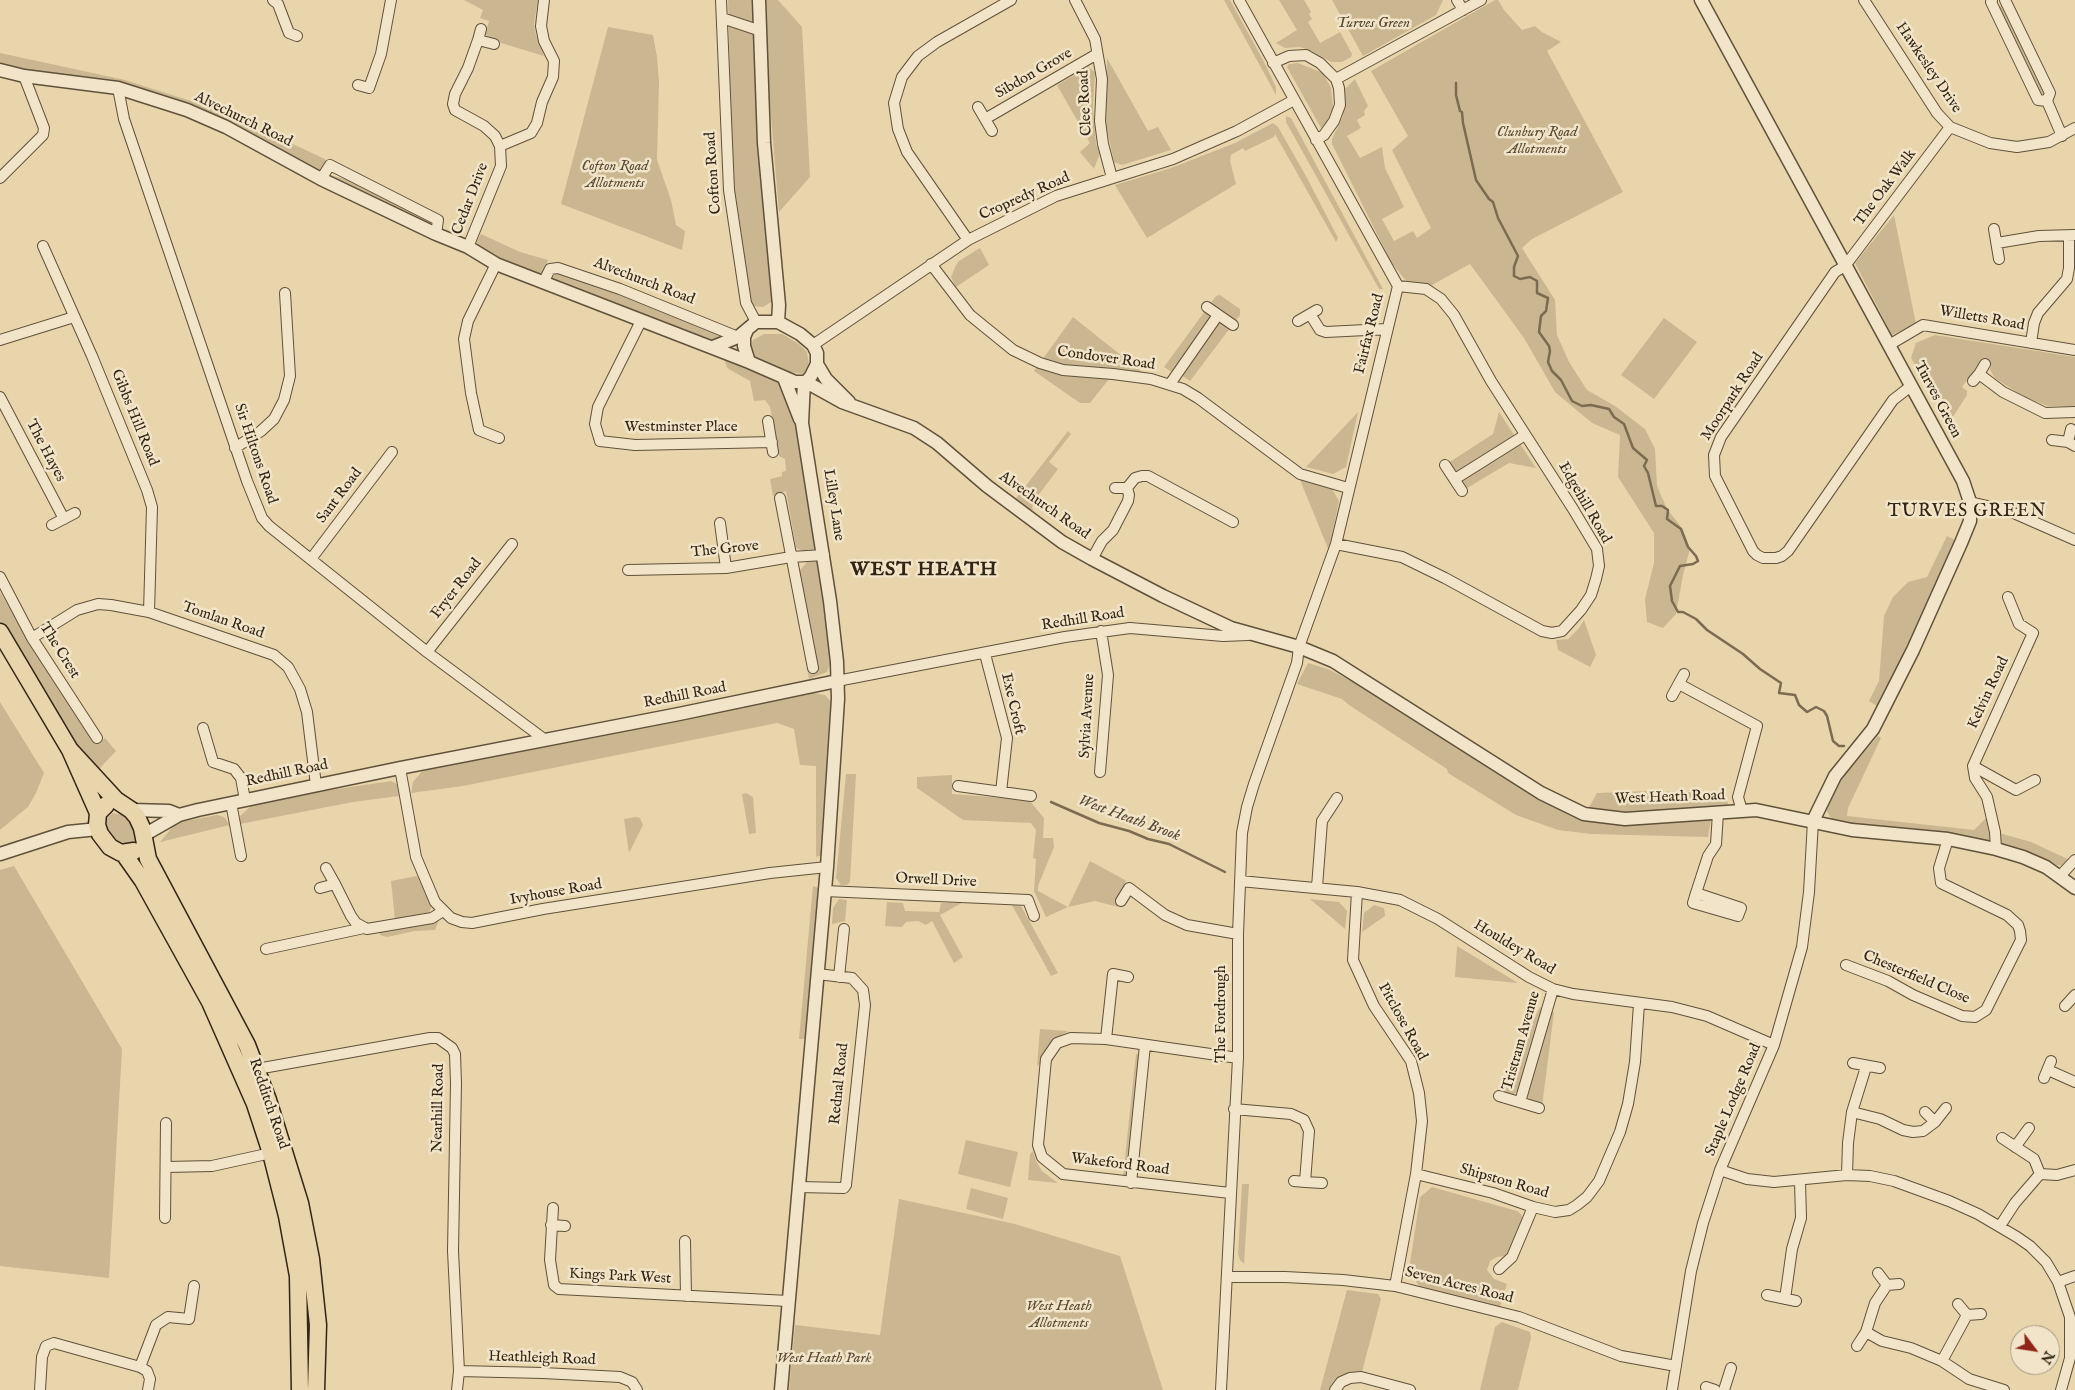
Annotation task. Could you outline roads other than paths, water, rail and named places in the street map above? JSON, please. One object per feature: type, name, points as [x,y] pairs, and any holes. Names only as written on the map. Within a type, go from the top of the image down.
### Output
[{"type":"highway","points":[[0,632],[70,750],[98,813],[98,829],[106,842],[124,854],[137,849],[144,838],[140,822],[70,750]]},
{"type":"highway","points":[[98,813],[106,805],[126,806]]},
{"type":"highway","name":"Redditch Road","points":[[144,838],[148,859],[247,1046],[268,1100],[300,1203],[311,1259],[318,1325],[317,1382]]},
{"type":"highway","name":"Redditch Road","points":[[124,854],[142,881],[210,1002],[255,1104],[288,1216],[298,1276],[301,1382]]},
{"type":"highway","points":[[301,1382],[317,1382]]},
{"type":"street","points":[[273,0],[278,4],[290,37]]},
{"type":"street","points":[[358,85],[369,88],[382,54],[391,0]]},
{"type":"street","points":[[500,146],[531,133],[537,123],[542,102],[553,77],[554,61],[544,41],[541,26],[544,0]]},
{"type":"street","name":"Cofton Road","points":[[721,0],[729,190],[746,303],[747,330]]},
{"type":"street","points":[[759,0],[764,143],[779,305],[778,322]]},
{"type":"street","points":[[968,240],[907,152],[898,129],[894,103],[902,77],[918,56],[938,42],[1011,0]]},
{"type":"street","name":"Clee Road","points":[[1075,0],[1095,39],[1102,79],[1101,128],[1112,178]]},
{"type":"street","name":"Fairfax Road","points":[[1239,0],[1398,286],[1336,544],[1299,647]]},
{"type":"street","points":[[1457,0],[1463,10]]},
{"type":"street","points":[[1336,79],[1481,0]]},
{"type":"street","name":"Turves Green","points":[[1700,0],[1963,482],[1970,502],[1970,521],[1913,650],[1873,729],[1835,776],[1813,821]]},
{"type":"street","points":[[1992,0],[1991,2],[2038,100],[2047,101]]},
{"type":"street","points":[[2005,0],[2050,93],[2047,101],[2062,136]]},
{"type":"street","name":"Hawkesley Drive","points":[[1866,1],[1937,113],[1950,127]]},
{"type":"street","points":[[722,18],[761,31]]},
{"type":"street","name":"Cedar Drive","points":[[468,247],[501,166],[500,146],[495,136],[484,126],[455,110],[453,104],[455,94],[468,68],[481,29]]},
{"type":"street","points":[[478,40],[494,44]]},
{"type":"street","name":"Sibdon Grove","points":[[986,120],[1097,54]]},
{"type":"street","points":[[1273,63],[1289,56],[1306,55],[1320,63],[1336,79],[1339,88],[1340,105],[1334,121],[1324,134],[1316,140]]},
{"type":"street","name":"Alvechurch Road","points":[[0,70],[24,76],[118,88],[187,110],[226,127],[321,179],[436,234],[468,247],[496,264],[713,347],[784,378],[914,428],[937,443],[986,486],[1062,542],[1205,616],[1253,635]]},
{"type":"street","points":[[0,178],[37,141],[42,135],[44,128],[24,76]]},
{"type":"street","name":"Sir Hiltons Road","points":[[118,88],[124,119],[226,416],[235,448],[262,518],[427,652],[544,739]]},
{"type":"street","name":"Cropredy Road","points":[[814,345],[968,240],[1056,196],[1173,159],[1238,132],[1294,100]]},
{"type":"street","name":"Sibdon Grove","points":[[978,108],[992,130]]},
{"type":"street","points":[[1950,127],[1983,141],[2000,145],[2033,145],[2050,142],[2075,128]]},
{"type":"street","name":"The Oak Walk","points":[[1845,266],[1950,127]]},
{"type":"street","points":[[1994,229],[1999,259]]},
{"type":"street","points":[[1997,244],[2039,236],[2072,236],[2070,268],[2067,279],[2038,313],[2034,323],[2031,343]]},
{"type":"street","name":"Gibbs Hill Road","points":[[43,246],[96,365],[147,490],[152,507],[149,612]]},
{"type":"street","points":[[496,264],[468,321],[464,339],[471,393],[479,430],[499,438]]},
{"type":"street","name":"Condover Road","points":[[931,264],[970,315],[1013,350],[1040,363],[1063,370],[1137,377],[1182,388],[1300,474],[1348,488]]},
{"type":"street","name":"Moorpark Road","points":[[1845,266],[1836,272],[1830,280],[1721,437],[1714,455],[1715,476],[1753,551],[1757,555],[1763,558],[1776,558],[1788,551],[1893,400],[1911,386]]},
{"type":"street","name":"Alvechurch Road","points":[[544,281],[550,269],[558,268],[747,330]]},
{"type":"street","name":"Edgehill Road","points":[[1336,544],[1402,557],[1445,578],[1542,631],[1552,633],[1562,631],[1581,610],[1595,586],[1599,566],[1597,549],[1491,381],[1454,315],[1441,299],[1426,289],[1398,286]]},
{"type":"street","points":[[235,448],[262,431],[274,419],[284,400],[290,376],[285,293]]},
{"type":"street","points":[[1207,307],[1233,325]]},
{"type":"street","points":[[1298,321],[1313,312],[1320,330],[1326,332],[1386,330]]},
{"type":"street","points":[[1170,384],[1218,315]]},
{"type":"street","points":[[0,340],[74,317]]},
{"type":"street","name":"Westminster Place","points":[[641,321],[598,407],[595,424],[600,441],[635,445],[773,447],[768,421]]},
{"type":"street","points":[[713,347],[747,330],[778,322],[800,334],[814,345],[817,353],[817,364],[804,386]]},
{"type":"street","name":"Willetts Road","points":[[1889,345],[1923,325],[2075,350]]},
{"type":"street","points":[[747,330],[744,337],[744,346],[749,362]]},
{"type":"street","name":"Alvechurch Road","points":[[817,364],[826,379],[852,405]]},
{"type":"street","points":[[1985,364],[1976,378],[2045,413],[2075,412]]},
{"type":"street","name":"Lilley Lane","points":[[784,378],[802,423],[824,555],[837,662],[837,682]]},
{"type":"street","name":"Lilley Lane","points":[[802,423],[804,386]]},
{"type":"street","name":"The Hayes","points":[[0,397],[64,519]]},
{"type":"street","points":[[2052,440],[2072,444],[2071,429]]},
{"type":"street","points":[[1455,479],[1525,434]]},
{"type":"street","name":"Sant Road","points":[[311,559],[392,452]]},
{"type":"street","points":[[1445,464],[1462,492]]},
{"type":"street","points":[[1127,488],[1135,478],[1148,476],[1232,522]]},
{"type":"street","points":[[1115,488],[1127,488]]},
{"type":"street","points":[[1092,558],[1102,541],[1113,530],[1128,501],[1127,488]]},
{"type":"street","points":[[780,498],[812,668]]},
{"type":"street","points":[[1970,502],[2010,511],[2075,540]]},
{"type":"street","points":[[52,525],[75,513]]},
{"type":"street","points":[[720,523],[726,568]]},
{"type":"street","name":"Fryer Road","points":[[427,652],[512,544]]},
{"type":"street","name":"The Grove","points":[[628,570],[726,568],[791,557],[824,555]]},
{"type":"street","name":"The Crest","points":[[0,577],[32,638],[97,738]]},
{"type":"street","name":"Kelvin Road","points":[[1972,766],[2038,635],[2019,624],[2008,597]]},
{"type":"street","name":"Tomlan Road","points":[[32,638],[77,610],[87,606],[111,604],[149,612],[274,655],[288,667],[300,689],[307,712],[316,785]]},
{"type":"street","points":[[1198,632],[1205,616]]},
{"type":"street","name":"Redhill Road","points":[[144,838],[179,815],[231,803],[544,739],[1101,631],[1130,628],[1198,632],[1224,636],[1253,635],[1299,647]]},
{"type":"street","name":"Sylvia Avenue","points":[[1100,772],[1108,675],[1101,631]]},
{"type":"street","name":"West Heath Road","points":[[1299,647],[1333,661],[1360,676],[1541,793],[1584,814],[1625,819],[1756,810],[1859,831],[1948,839],[1996,849],[2023,857],[2060,876],[2075,888]]},
{"type":"street","name":"The Fordrough","points":[[1221,1390],[1238,1058],[1238,934],[1242,833],[1247,807],[1298,663],[1299,647]]},
{"type":"street","name":"Exe Croft","points":[[985,654],[1007,738],[1001,792]]},
{"type":"street","points":[[1672,696],[1684,674]]},
{"type":"street","name":"Rednal Road","points":[[780,1390],[827,867],[835,759],[837,682]]},
{"type":"street","points":[[1679,684],[1757,726],[1738,797],[1742,811]]},
{"type":"street","points":[[203,728],[202,740],[213,762],[234,769],[241,778],[245,800]]},
{"type":"street","points":[[1972,766],[2016,790],[2035,780]]},
{"type":"street","points":[[1972,766],[1975,778],[1987,797],[1995,832],[1996,849]]},
{"type":"street","points":[[266,949],[364,928],[374,929],[432,918],[443,911],[430,893],[416,857],[400,768]]},
{"type":"street","points":[[958,786],[1031,796]]},
{"type":"street","points":[[1317,887],[1322,821],[1337,798]]},
{"type":"street","points":[[231,803],[241,856]]},
{"type":"street","name":"Redhill Road","points":[[126,806],[169,811],[179,815]]},
{"type":"street","points":[[1696,893],[1708,856],[1716,844],[1718,813]]},
{"type":"street","name":"Staple Lodge Road","points":[[1672,1390],[1691,1271],[1720,1170],[1774,1045],[1802,948],[1809,892],[1813,821]]},
{"type":"street","points":[[0,854],[68,832],[98,829]]},
{"type":"street","name":"Chesterfield Close","points":[[1846,965],[1962,1016],[1975,1017],[1986,1010],[2021,940],[2020,931],[2018,924],[2007,915],[1941,883],[1939,868],[1948,839]]},
{"type":"street","points":[[2060,876],[2075,860]]},
{"type":"street","name":"Ivyhouse Road","points":[[443,911],[451,918],[472,923],[543,909],[770,873],[827,867]]},
{"type":"street","points":[[326,868],[351,916],[356,923],[364,928]]},
{"type":"street","name":"Houldey Road","points":[[1240,881],[1317,887],[1385,896],[1415,907],[1528,977],[1553,989],[1639,1004],[1672,1007],[1707,1016],[1774,1045]]},
{"type":"street","points":[[320,888],[335,884]]},
{"type":"street","points":[[1121,901],[1129,888],[1172,919],[1187,925],[1238,934]]},
{"type":"street","name":"Orwell Drive","points":[[825,891],[1028,900],[1034,916]]},
{"type":"street","name":"Pitclose Road","points":[[1357,892],[1353,960],[1374,1006],[1411,1062],[1419,1093],[1422,1121],[1416,1174],[1395,1286]]},
{"type":"street","points":[[839,977],[844,929]]},
{"type":"street","name":"Rednal Road","points":[[799,1187],[844,1188],[846,1185],[864,1000],[863,990],[852,978],[817,974]]},
{"type":"street","points":[[1106,1039],[1113,974],[1128,977]]},
{"type":"street","name":"Tristram Avenue","points":[[1520,1102],[1553,989]]},
{"type":"street","points":[[2065,1006],[2075,996]]},
{"type":"street","name":"Shipston Road","points":[[1416,1174],[1493,1193],[1533,1207],[1555,1212],[1569,1210],[1587,1197],[1599,1181],[1620,1132],[1628,1104],[1635,1062],[1639,1004]]},
{"type":"street","name":"Nearhill Road","points":[[257,1069],[430,1038],[438,1038],[452,1048],[455,1054],[456,1082],[453,1251],[459,1371]]},
{"type":"street","name":"Wakeford Road","points":[[1230,1193],[1063,1174],[1042,1157],[1038,1144],[1046,1059],[1050,1050],[1057,1043],[1071,1038],[1106,1039],[1238,1058]]},
{"type":"street","points":[[1131,1183],[1144,1045]]},
{"type":"street","points":[[1853,1063],[1866,1067],[1880,1068]]},
{"type":"street","points":[[1847,1175],[1852,1112],[1866,1067]]},
{"type":"street","points":[[2048,1070],[2075,1082]]},
{"type":"street","name":"Tristram Avenue","points":[[1498,1096],[1539,1108]]},
{"type":"street","points":[[1852,1112],[1880,1119],[1903,1130],[1913,1132],[1924,1131],[1935,1122],[1946,1108]]},
{"type":"street","points":[[1234,1109],[1291,1114],[1304,1120],[1309,1131],[1300,1181],[1322,1183]]},
{"type":"street","points":[[1925,1112],[1935,1122]]},
{"type":"street","points":[[165,1218],[166,1123]]},
{"type":"street","points":[[2015,1147],[2029,1128]]},
{"type":"street","points":[[2002,1138],[2034,1159],[2040,1174]]},
{"type":"street","points":[[167,1167],[212,1166],[271,1153]]},
{"type":"street","points":[[1720,1170],[1747,1179],[1774,1182],[1800,1181],[1824,1176],[1870,1176],[1918,1188],[2000,1226],[2030,1246],[2046,1262],[2058,1282],[2070,1317],[2071,1336],[2070,1358],[2061,1390]]},
{"type":"street","points":[[2040,1174],[2057,1175],[2075,1170]]},
{"type":"street","points":[[2000,1226],[2015,1203],[2040,1174]]},
{"type":"street","points":[[1785,1299],[1792,1249],[1801,1218],[1800,1181]]},
{"type":"street","points":[[1499,1269],[1512,1257],[1533,1207]]},
{"type":"street","name":"Kings Park West","points":[[552,1208],[550,1260],[554,1284],[559,1289],[788,1301]]},
{"type":"street","points":[[551,1225],[565,1226]]},
{"type":"street","name":"Kings Park West","points":[[685,1241],[686,1296]]},
{"type":"street","points":[[1878,1273],[1887,1285]]},
{"type":"street","points":[[2058,1282],[2075,1276]]},
{"type":"street","name":"Seven Acres Road","points":[[1227,1277],[1343,1280],[1395,1286],[1519,1317],[1621,1356],[1676,1366]]},
{"type":"street","points":[[1887,1285],[1898,1284]]},
{"type":"street","points":[[1857,1346],[1866,1332],[1875,1303],[1887,1285]]},
{"type":"street","points":[[140,1367],[156,1325],[168,1317],[189,1318],[194,1286]]},
{"type":"street","points":[[1767,1295],[1796,1301]]},
{"type":"street","points":[[1958,1304],[1967,1315]]},
{"type":"street","points":[[1967,1315],[1981,1314]]},
{"type":"street","points":[[1942,1361],[1967,1315]]},
{"type":"street","points":[[1866,1332],[1882,1341],[1911,1348],[1942,1361],[1969,1379],[2004,1390]]},
{"type":"street","points":[[40,1390],[42,1357],[46,1346],[54,1343],[140,1367],[146,1371],[150,1379],[148,1390]]},
{"type":"street","points":[[1724,1390],[1731,1368]]},
{"type":"street","points":[[457,1390],[459,1371]]},
{"type":"street","name":"Heathleigh Road","points":[[459,1371],[620,1377],[632,1382],[638,1390]]},
{"type":"street","points":[[1335,1390],[1341,1382],[1350,1378],[1361,1377],[1410,1390]]},
{"type":"waterway","points":[[1456,83],[1456,95],[1460,111],[1462,112],[1476,180],[1493,202],[1498,218],[1518,256],[1514,267],[1514,276],[1520,279],[1530,277],[1537,281],[1537,293],[1548,298],[1546,311],[1541,316],[1539,332],[1549,346],[1548,362],[1552,371],[1561,380],[1572,401],[1582,406],[1591,405],[1609,409],[1614,417],[1624,424],[1633,448],[1647,460],[1644,466],[1648,473],[1656,506],[1662,506],[1668,510],[1667,519],[1681,529],[1688,547],[1696,556],[1698,561],[1693,564],[1680,566],[1670,586],[1672,601],[1678,612],[1683,612],[1696,619],[1707,630],[1781,683],[1779,693],[1795,695],[1799,705],[1807,712],[1816,707],[1824,711],[1833,741],[1839,746],[1844,746]]},
{"type":"waterway","name":"West Heath Brook","points":[[1051,802],[1099,823],[1169,844],[1225,872]]},
{"type":"district","name":"TURVES GREEN","points":[[1967,512]]},
{"type":"district","name":"WEST HEATH","points":[[924,571]]},
{"type":"park label","name":"Clunbury Road Allotments","points":[[1537,142]]},
{"type":"park label","name":"Cofton Road Allotments","points":[[615,176]]},
{"type":"park label","name":"West Heath Allotments","points":[[1059,1316]]},
{"type":"park label","name":"West Heath Park","points":[[824,1359]]}]
